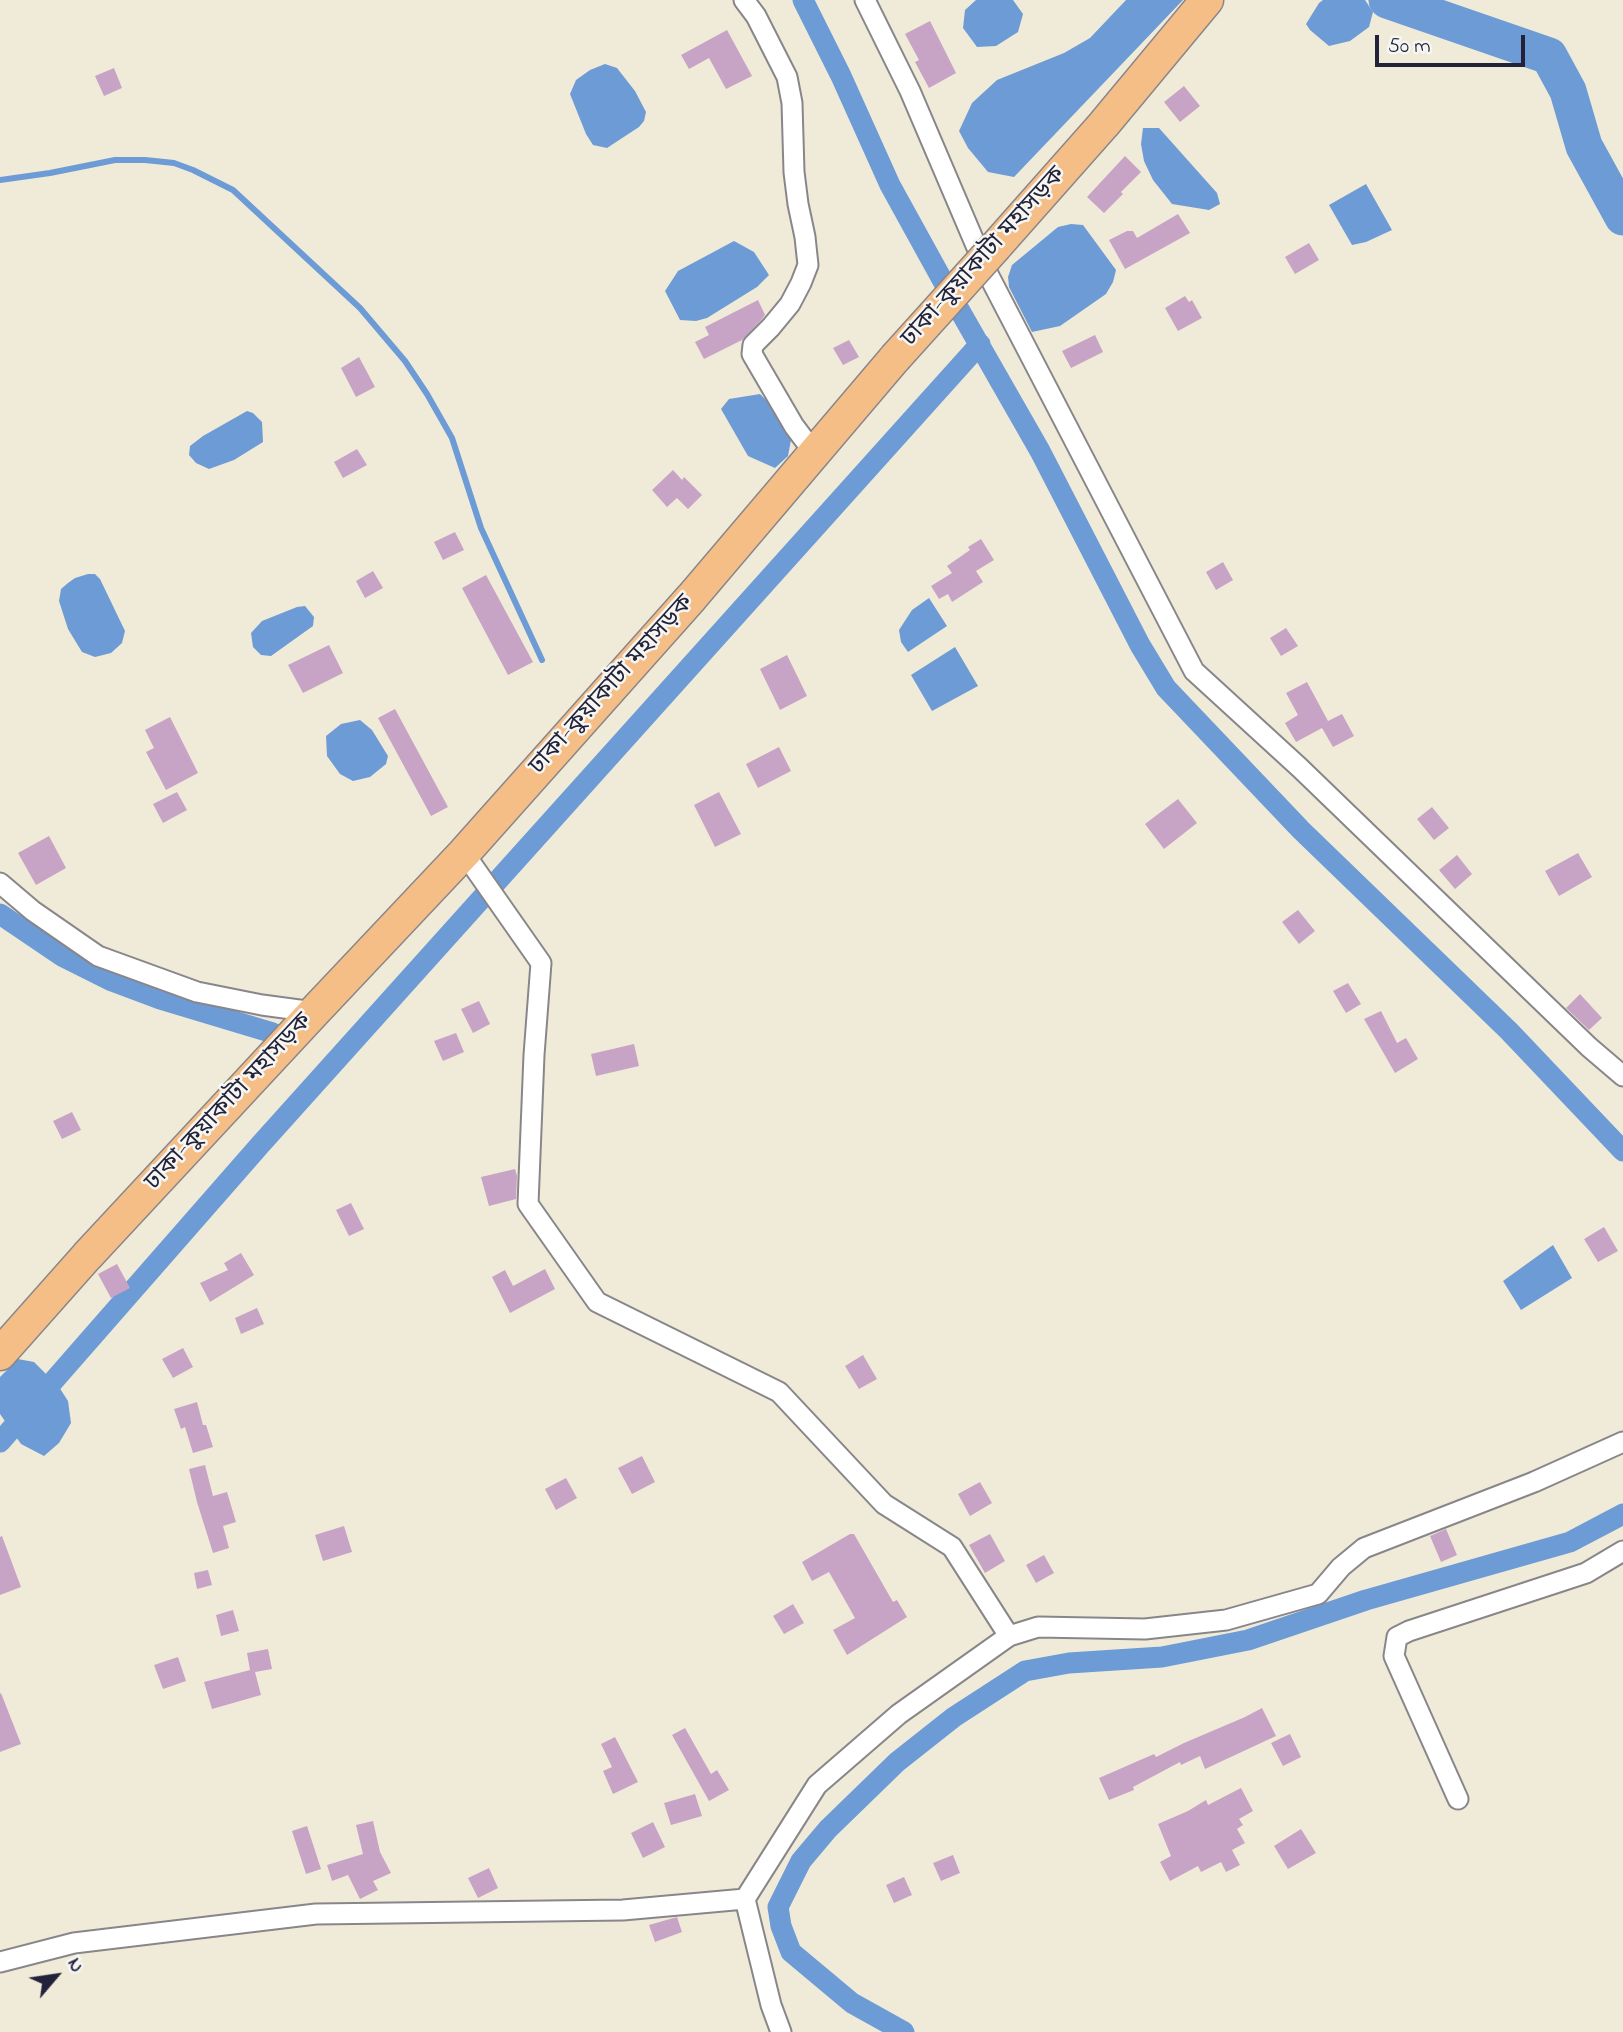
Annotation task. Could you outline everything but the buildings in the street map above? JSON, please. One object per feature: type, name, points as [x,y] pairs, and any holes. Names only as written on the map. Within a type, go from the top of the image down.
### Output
[{"type":"main road","name":"ঢাকা-কুয়াকাটা মহাসড়ক","points":[[0,1354],[464,853],[692,597],[895,358],[1104,124],[1207,0]]},
{"type":"street","points":[[744,0],[756,16],[787,77],[792,103],[797,204],[808,265],[790,304],[752,345],[752,354],[794,426],[815,454]]},
{"type":"street","points":[[865,0],[910,91],[989,276],[1194,671],[1300,768],[1589,1047],[1623,1076]]},
{"type":"street","points":[[464,853],[541,963],[528,1204],[597,1302],[779,1392],[884,1504],[952,1547],[1010,1636]]},
{"type":"street","points":[[0,883],[33,911],[99,956],[197,992],[314,1012]]},
{"type":"street","points":[[782,2032],[771,2005],[745,1899],[817,1785],[899,1714],[1010,1636],[1038,1627],[1145,1629],[1227,1620],[1318,1594],[1341,1567],[1364,1548],[1534,1482],[1623,1442]]},
{"type":"street","points":[[1458,1799],[1394,1656],[1397,1637],[1586,1573],[1623,1551]]},
{"type":"street","points":[[0,1962],[74,1943],[316,1914],[623,1910],[745,1899]]},
{"type":"water","points":[[976,0],[1013,0],[1023,14],[1018,32],[996,46],[977,47],[963,28],[965,10]]},
{"type":"water","points":[[1126,0],[1183,0],[1014,177],[988,172],[968,148],[959,131],[972,103],[997,80],[1064,53],[1090,38]]},
{"type":"water","points":[[1323,0],[1365,0],[1373,12],[1369,27],[1350,41],[1329,46],[1306,24]]},
{"type":"water","points":[[605,64],[617,68],[635,91],[646,112],[639,127],[607,148],[593,145],[570,94],[576,80]]},
{"type":"water","points":[[1143,128],[1159,128],[1217,193],[1220,204],[1209,210],[1172,204],[1153,180],[1144,161],[1141,144]]},
{"type":"water","points":[[1366,184],[1392,230],[1366,242],[1352,245],[1329,205]]},
{"type":"water","points":[[1083,225],[1116,270],[1113,282],[1106,294],[1060,326],[1032,332],[1009,287],[1008,277],[1012,265],[1058,227]]},
{"type":"water","points":[[734,241],[754,252],[769,275],[757,287],[707,318],[696,321],[680,320],[665,291],[678,271]]},
{"type":"water","points":[[760,394],[776,410],[791,440],[788,456],[775,468],[748,456],[721,409],[729,399]]},
{"type":"water","points":[[247,411],[262,422],[263,442],[234,460],[209,469],[196,463],[189,455],[190,446]]},
{"type":"water","points":[[95,574],[100,579],[125,631],[122,643],[111,653],[95,657],[82,652],[68,629],[59,601],[61,589],[75,578]]},
{"type":"water","points":[[929,598],[947,626],[908,652],[901,642],[899,630],[912,610]]},
{"type":"water","points":[[305,606],[314,617],[313,626],[271,656],[261,655],[253,647],[251,633],[262,621]]},
{"type":"water","points":[[955,647],[978,686],[932,711],[911,675]]},
{"type":"water","points":[[360,720],[372,730],[388,756],[386,764],[370,777],[353,781],[340,774],[327,756],[326,736],[341,724]]},
{"type":"water","points":[[1553,1245],[1572,1278],[1521,1310],[1503,1281]]},
{"type":"water","points":[[18,1359],[34,1362],[59,1387],[68,1401],[71,1423],[59,1443],[44,1456],[21,1444],[0,1414],[0,1377]]},
{"type":"waterway","points":[[803,0],[890,185],[1040,451],[1140,645],[1166,688],[1301,830],[1509,1031],[1623,1151]]},
{"type":"waterway","points":[[1387,0],[1549,56],[1568,91],[1584,146],[1623,217]]},
{"type":"waterway","points":[[0,180],[115,160],[145,160],[174,163],[233,190],[360,308],[405,361],[427,394],[452,438],[481,528],[542,660]]},
{"type":"waterway","points":[[0,1442],[260,1145],[980,344]]},
{"type":"waterway","points":[[0,914],[62,956],[112,981],[160,999],[273,1033]]},
{"type":"waterway","points":[[904,2032],[852,2003],[791,1952],[781,1926],[778,1907],[801,1861],[828,1829],[897,1762],[954,1717],[1025,1671],[1069,1663],[1162,1657],[1248,1640],[1366,1600],[1570,1542],[1623,1514]]}]
